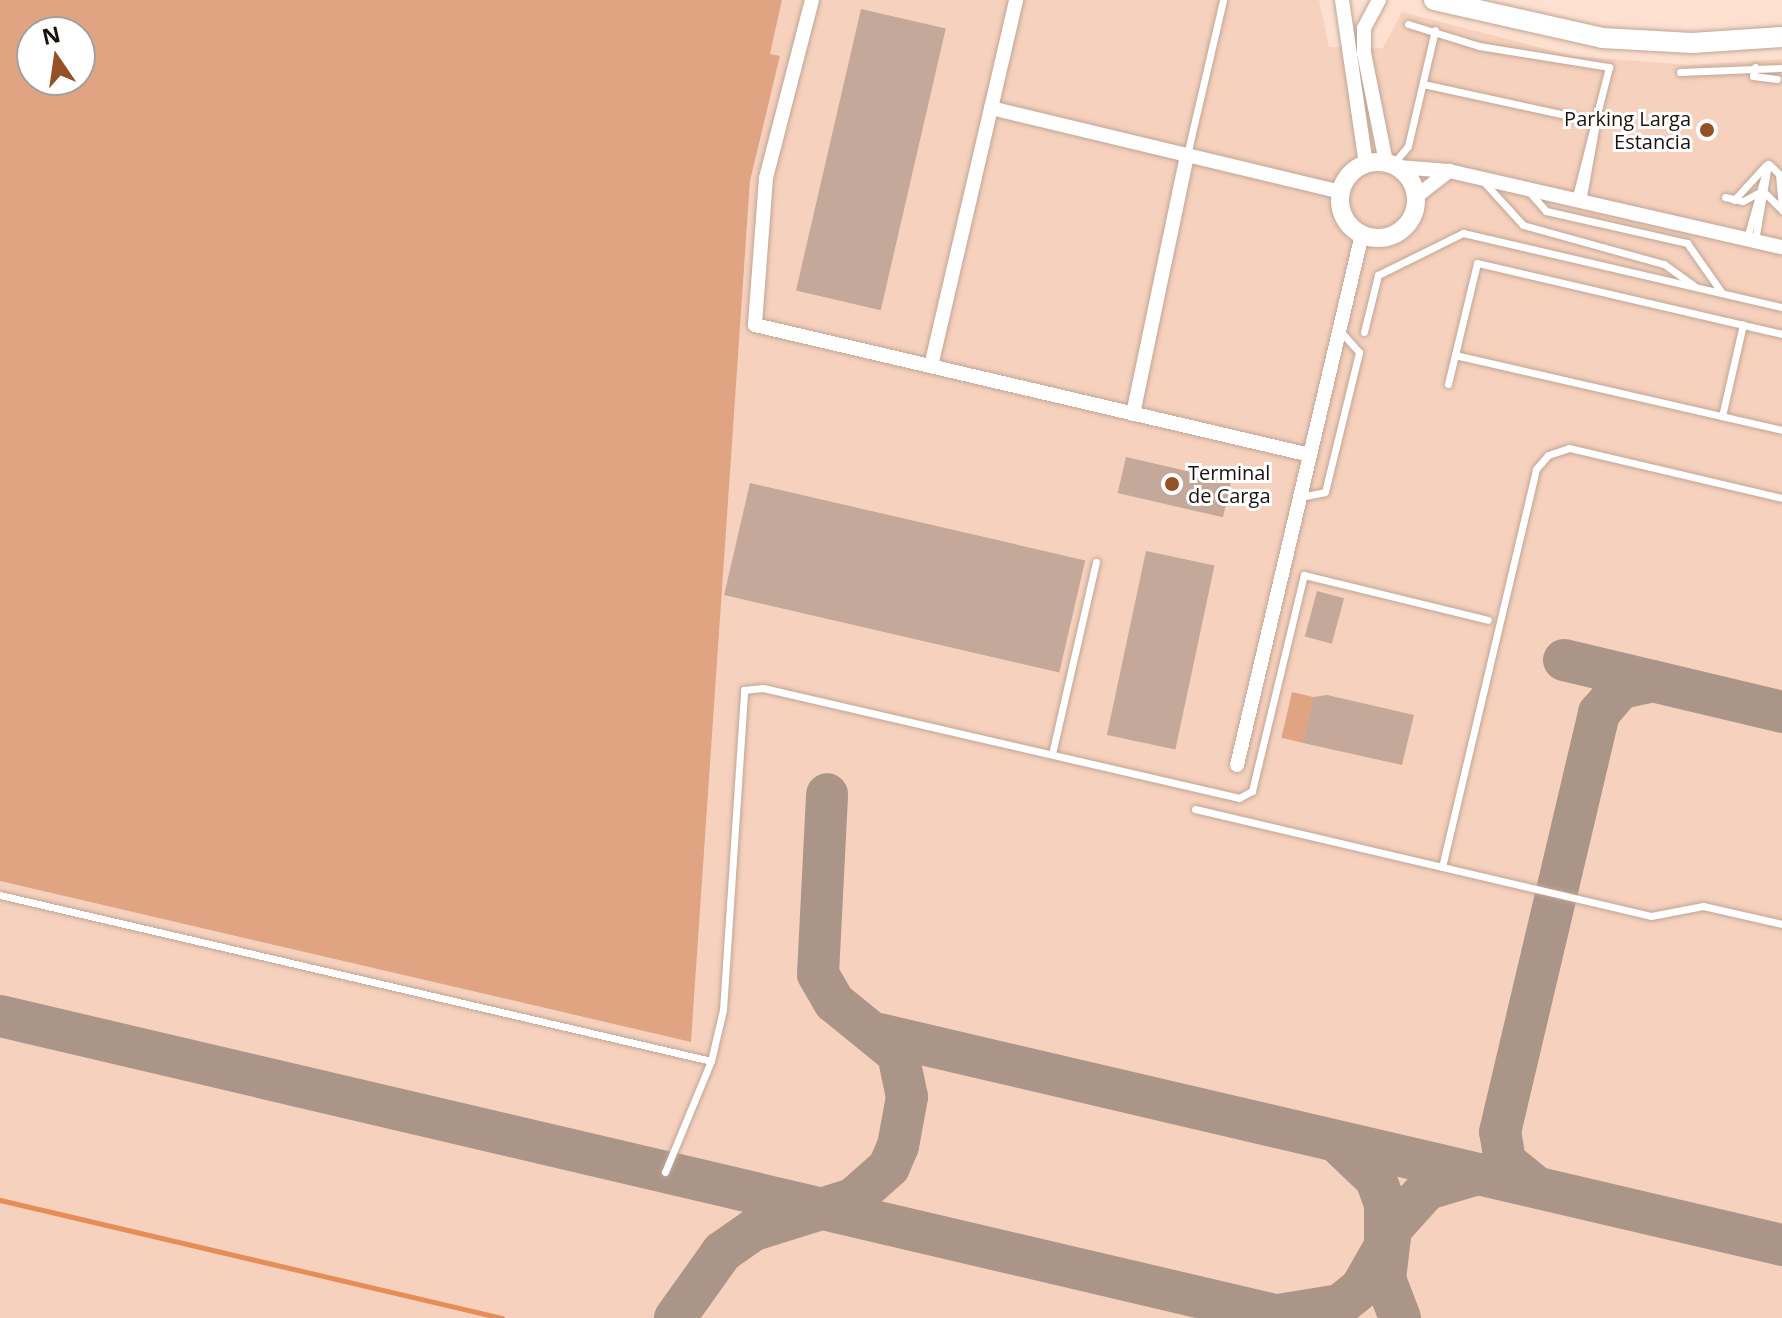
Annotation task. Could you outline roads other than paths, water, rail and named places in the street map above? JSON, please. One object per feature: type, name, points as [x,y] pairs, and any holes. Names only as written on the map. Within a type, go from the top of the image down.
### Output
[{"type":"main road","points":[[1434,0],[1523,24],[1692,43],[1782,37]]},
{"type":"main road","points":[[1477,0],[1523,24]]},
{"type":"street","points":[[812,0],[766,178],[755,325],[1310,455]]},
{"type":"street","points":[[931,366],[1016,0]]},
{"type":"street","points":[[1342,0],[1366,164]]},
{"type":"street","points":[[1379,0],[1364,28],[1364,53],[1392,165],[1417,196]]},
{"type":"street","points":[[991,108],[1341,192]]},
{"type":"street","points":[[1133,414],[1187,155]]},
{"type":"street","points":[[1366,164],[1449,171],[1782,247]]},
{"type":"street","points":[[1366,164],[1341,192],[1344,217],[1362,234],[1400,231],[1417,196],[1449,171]]},
{"type":"street","points":[[1237,765],[1362,234]]},
{"type":"lane","points":[[1187,155],[1223,0]]},
{"type":"lane","points":[[1408,24],[1479,46],[1609,67],[1578,201]]},
{"type":"lane","points":[[1392,165],[1408,146],[1435,30]]},
{"type":"lane","points":[[1680,72],[1754,72],[1781,67],[1780,83],[1754,72]]},
{"type":"lane","points":[[1423,84],[1596,125]]},
{"type":"lane","points":[[1751,240],[1768,164]]},
{"type":"lane","points":[[1734,200],[1768,164]]},
{"type":"lane","points":[[1768,164],[1779,174],[1782,210]]},
{"type":"lane","points":[[1482,179],[1492,199],[1523,225],[1664,264],[1696,287]]},
{"type":"lane","points":[[1527,189],[1546,211],[1687,243],[1722,293]]},
{"type":"lane","points":[[1725,197],[1734,200],[1762,194]]},
{"type":"lane","points":[[1762,194],[1782,210]]},
{"type":"lane","points":[[1364,332],[1378,275],[1463,233],[1782,307]]},
{"type":"lane","points":[[1448,384],[1477,263],[1782,334]]},
{"type":"lane","points":[[1722,416],[1743,324]]},
{"type":"lane","points":[[1300,497],[1325,492],[1359,352],[1339,330]]},
{"type":"lane","points":[[1455,355],[1782,430]]},
{"type":"lane","points":[[1442,867],[1536,469],[1548,455],[1569,448],[1782,498]]},
{"type":"lane","points":[[1052,754],[1096,562]]},
{"type":"lane","points":[[665,1172],[711,1061],[723,1010],[744,690],[763,688],[1239,798],[1252,791],[1304,575],[1488,620]]},
{"type":"lane","points":[[1206,811],[1211,792]]},
{"type":"lane","points":[[1195,809],[1651,916],[1703,906],[1782,924]]},
{"type":"lane","points":[[0,895],[711,1061]]},
{"type":"waterway","points":[[0,1200],[502,1318]]},
{"type":"place","name":"Parking Larga Estancia","points":[[1707,130]]},
{"type":"place","name":"Terminal de Carga","points":[[1172,484]]}]
